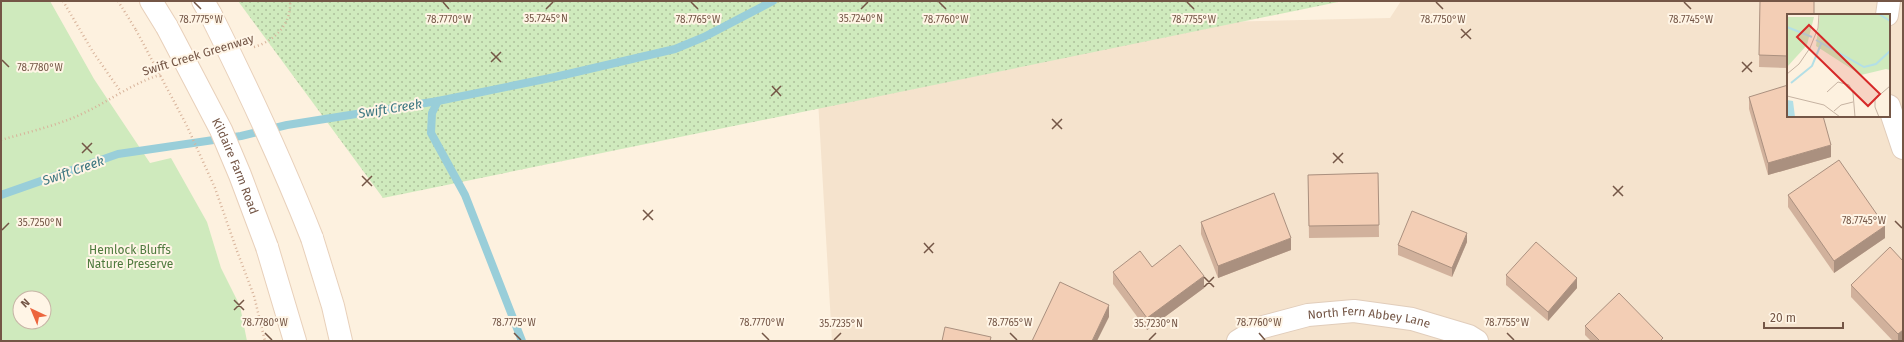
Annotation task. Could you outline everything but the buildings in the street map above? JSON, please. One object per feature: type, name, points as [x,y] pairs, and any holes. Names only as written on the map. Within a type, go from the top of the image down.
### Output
[{"type":"main road","name":"Kildaire Farm Road","points":[[151,1],[167,27],[220,130],[240,175],[267,247],[295,341]]},
{"type":"main road","points":[[1887,14],[1889,1]]},
{"type":"main road","points":[[207,8],[286,172],[312,238],[333,306],[341,341]]},
{"type":"main road","points":[[1890,109],[1903,148]]},
{"type":"main road","name":"North Fern Abbey Lane","points":[[1238,341],[1259,328],[1308,315],[1354,311],[1412,319],[1469,336],[1477,341]]},
{"type":"path","points":[[63,1],[93,52],[121,92]]},
{"type":"path","points":[[118,1],[136,30],[186,124],[215,188],[254,296],[265,341]]},
{"type":"path","name":"Swift Creek Greenway","points":[[253,48],[273,39],[284,27],[290,1]]},
{"type":"path","name":"Swift Creek Greenway","points":[[1,140],[74,118],[146,79],[169,72]]},
{"type":"shaded area","points":[[1401,1],[1903,1],[1903,341],[832,341],[814,31],[1390,18]]},
{"type":"green space","name":"Hemlock Bluffs Nature Preserve","points":[[1,1],[50,1],[94,79],[150,163],[171,158],[207,222],[221,268],[240,306],[247,341],[1,341]]},
{"type":"green space","points":[[238,1],[1343,1],[383,198]]},
{"type":"waterway","name":"Swift Creek","points":[[1,195],[118,154],[241,136],[287,125],[438,101],[555,77],[675,49],[704,37],[773,1]]},
{"type":"waterway","points":[[438,101],[432,113],[431,133],[465,195],[522,341]]}]
